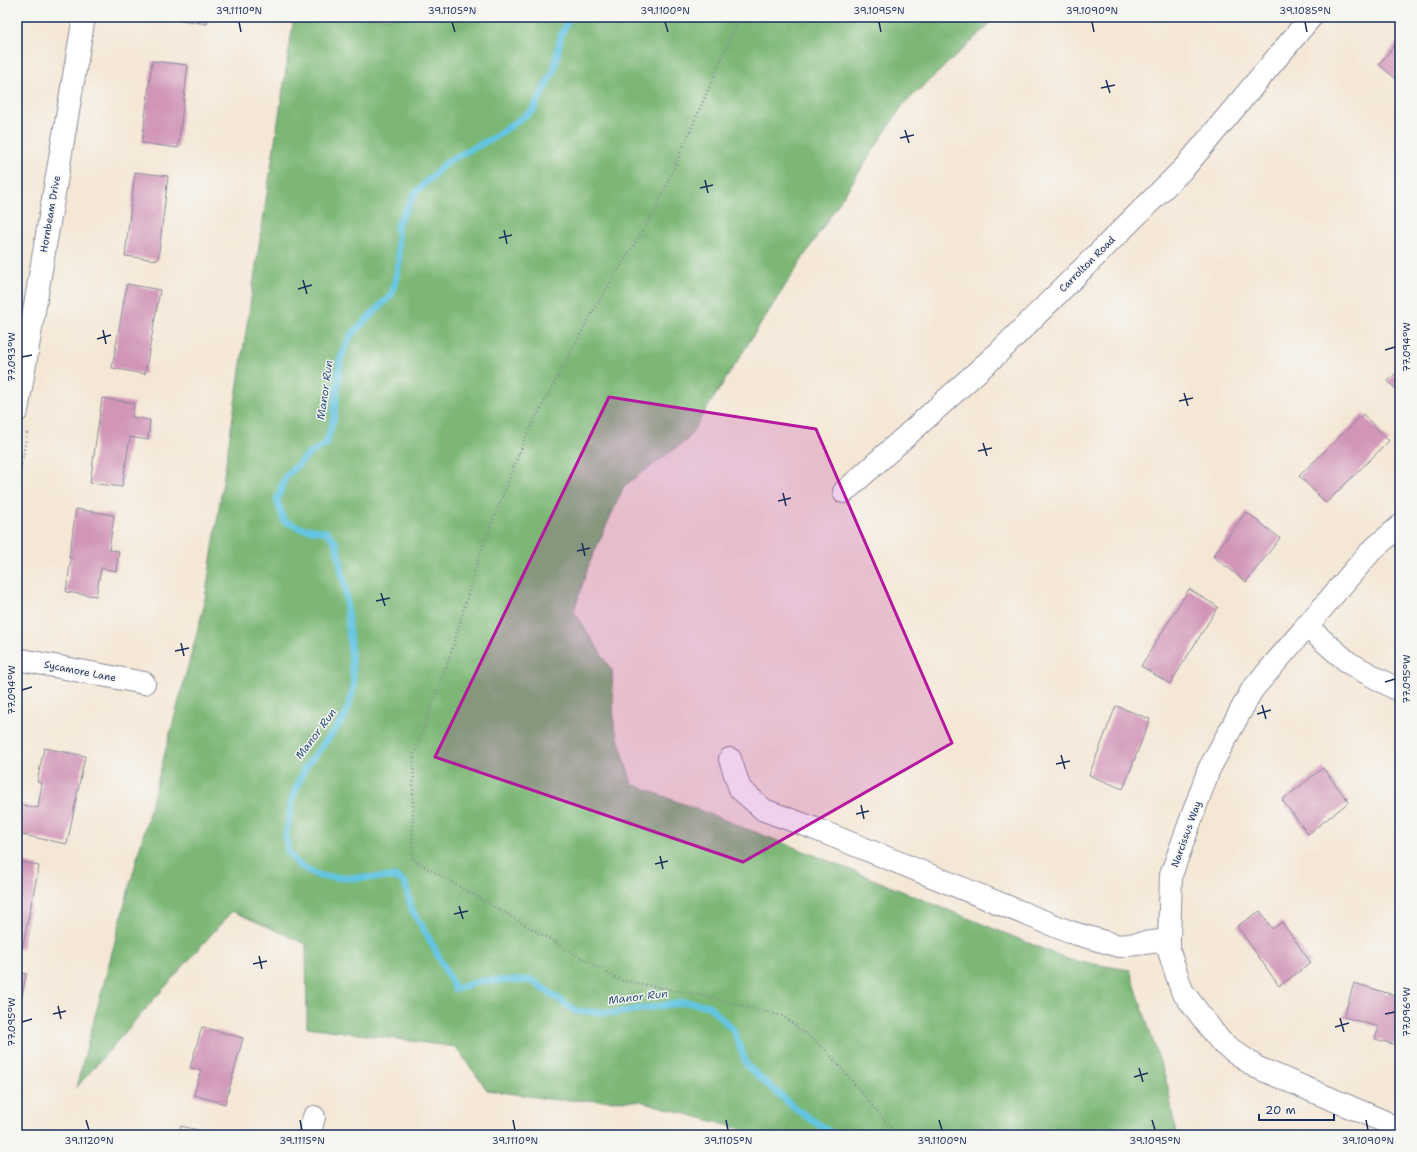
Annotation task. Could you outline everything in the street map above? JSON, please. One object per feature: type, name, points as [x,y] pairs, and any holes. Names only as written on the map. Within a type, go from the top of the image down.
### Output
[{"type":"street","name":"Hornbeam Drive","points":[[17,411],[84,17]]},
{"type":"street","name":"Carrolton Road","points":[[844,492],[998,353],[1179,172],[1311,17]]},
{"type":"street","name":"Narcissus Way","points":[[1400,526],[1371,551],[1252,690],[1209,769],[1171,875],[1169,940],[1169,952],[1182,991],[1221,1042],[1256,1067],[1383,1121],[1400,1133]]},
{"type":"street","points":[[1306,626],[1349,663],[1400,691]]},
{"type":"street","name":"Sycamore Lane","points":[[17,659],[144,682]]},
{"type":"street","points":[[730,759],[740,789],[764,810],[814,828],[1070,932],[1119,946],[1169,940]]},
{"type":"path","points":[[740,17],[655,211],[594,309],[526,436],[479,556],[452,650],[414,754],[412,859],[620,980],[704,996],[784,1016],[826,1050],[897,1135]]},
{"type":"highlighted area","points":[[609,397],[816,429],[952,743],[743,862],[435,757]]},
{"type":"green space","points":[[294,17],[995,17],[992,22],[902,106],[687,440],[624,486],[589,564],[574,611],[612,671],[614,725],[632,784],[814,855],[1070,960],[1130,970],[1168,1087],[1176,1135],[762,1135],[640,1101],[555,1100],[487,1090],[456,1047],[307,1027],[306,944],[232,911],[76,1088],[204,606]]},
{"type":"building","points":[[163,17],[208,17],[207,24]]},
{"type":"building","points":[[1400,39],[1400,83],[1379,64]]},
{"type":"building","points":[[152,61],[188,65],[178,148],[142,143]]},
{"type":"building","points":[[135,172],[168,176],[158,260],[125,256]]},
{"type":"building","points":[[127,284],[160,290],[145,374],[112,368]]},
{"type":"building","points":[[1400,369],[1400,393],[1388,381]]},
{"type":"building","points":[[102,398],[134,403],[132,417],[150,420],[148,440],[130,437],[122,487],[90,483]]},
{"type":"building","points":[[1363,414],[1389,441],[1326,503],[1299,476]]},
{"type":"building","points":[[76,509],[114,515],[109,550],[119,551],[116,571],[101,568],[96,596],[66,592]]},
{"type":"building","points":[[1246,512],[1280,538],[1246,582],[1213,556]]},
{"type":"building","points":[[1189,589],[1218,607],[1170,684],[1141,666]]},
{"type":"building","points":[[1116,706],[1150,719],[1123,789],[1089,775]]},
{"type":"building","points":[[44,748],[85,756],[67,844],[17,834],[18,804],[38,808],[42,783],[37,782]]},
{"type":"building","points":[[1323,768],[1349,802],[1308,834],[1282,800]]},
{"type":"building","points":[[17,861],[39,866],[22,949],[17,948]]},
{"type":"building","points":[[1260,911],[1272,929],[1282,922],[1311,963],[1279,986],[1237,926]]},
{"type":"building","points":[[17,973],[26,974],[18,1018],[17,1018]]},
{"type":"building","points":[[1354,983],[1397,996],[1400,987],[1400,1046],[1375,1039],[1379,1027],[1344,1017]]},
{"type":"building","points":[[202,1027],[243,1038],[225,1104],[194,1095],[201,1070],[190,1068]]},
{"type":"building","points":[[181,1126],[214,1134],[214,1135],[179,1135]]},
{"type":"waterway","name":"Manor Run","points":[[570,17],[561,35],[554,70],[533,110],[495,137],[448,161],[416,192],[397,225],[399,263],[392,294],[350,336],[340,360],[334,418],[326,444],[309,454],[285,477],[277,500],[284,521],[300,528],[327,532],[336,543],[345,586],[354,687],[345,717],[304,769],[292,799],[286,836],[288,852],[299,865],[319,876],[346,878],[396,877],[405,883],[412,910],[429,938],[455,989],[481,981],[531,980],[576,1011],[614,1013],[686,1002],[709,1006],[734,1031],[747,1066],[796,1109],[834,1135]]}]
